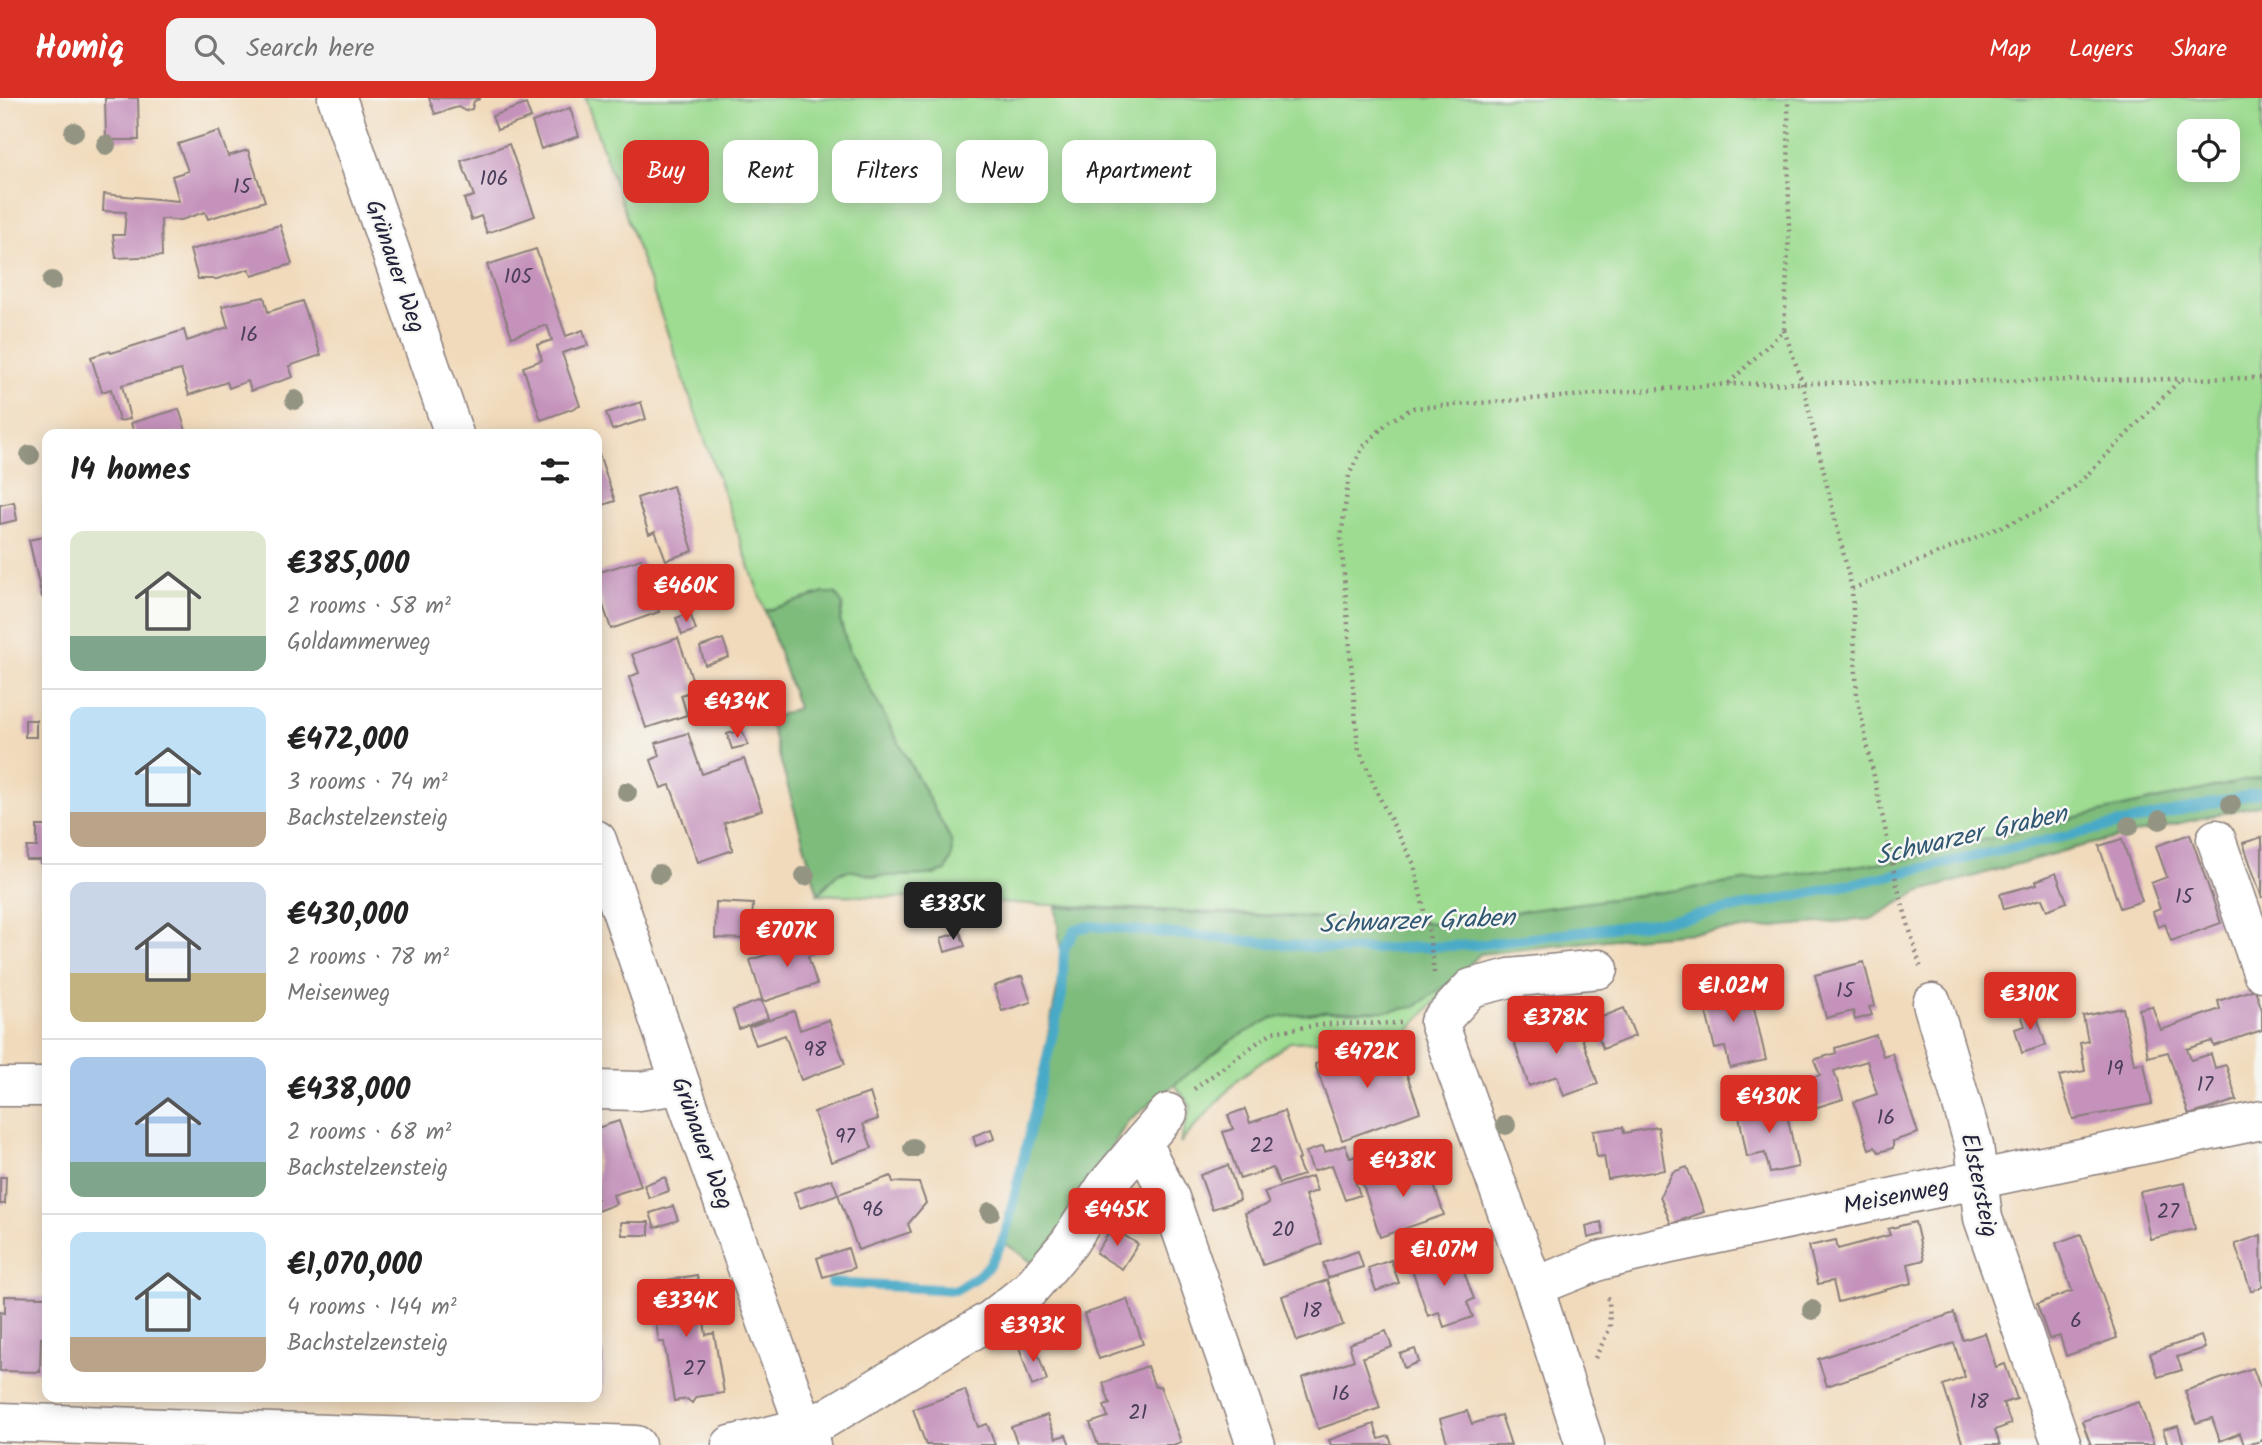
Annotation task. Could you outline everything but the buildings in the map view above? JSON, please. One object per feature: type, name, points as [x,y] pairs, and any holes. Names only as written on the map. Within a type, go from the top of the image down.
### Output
[{"type":"street","name":"Grünauer Weg","points":[[337,98],[452,429]]},
{"type":"street","points":[[2216,839],[2262,972]]},
{"type":"street","name":"Grünauer Weg","points":[[602,855],[681,1085],[808,1436]]},
{"type":"street","points":[[1585,1445],[1534,1287],[1439,1023],[1471,988],[1510,978],[1599,969]]},
{"type":"street","name":"Elstersteig","points":[[1932,1003],[1974,1144],[1983,1218],[2062,1445]]},
{"type":"street","points":[[602,1090],[639,1091],[681,1085]]},
{"type":"street","points":[[0,1087],[42,1087]]},
{"type":"street","points":[[731,1445],[808,1436],[825,1419],[992,1319],[1029,1290],[1069,1243],[1105,1187],[1168,1114]]},
{"type":"street","name":"Meisenweg","points":[[1534,1287],[1599,1261],[1665,1245],[2262,1120]]},
{"type":"street","points":[[1142,1143],[1170,1198],[1256,1445]]},
{"type":"street","points":[[0,1422],[636,1445]]},
{"type":"path","points":[[1788,98],[1789,233],[1784,330],[1802,382],[1852,589],[1857,696],[1908,929],[1932,1003]]},
{"type":"path","points":[[1728,384],[1784,330]]},
{"type":"path","points":[[1852,589],[2051,506],[2078,484],[2182,377]]},
{"type":"path","points":[[1433,958],[1414,864],[1382,803],[1358,747],[1342,540],[1349,475],[1363,447],[1388,422],[1413,408],[1728,384],[2262,378]]},
{"type":"path","points":[[1168,1114],[1202,1081],[1272,1032],[1327,1024],[1439,1023]]},
{"type":"path","points":[[1566,1389],[1599,1354],[1610,1328],[1609,1299],[1572,1271]]},
{"type":"green space","points":[[585,98],[2262,98],[2262,777],[2068,819],[1906,859],[1435,923],[818,894],[838,874],[851,870],[877,877],[893,874],[935,875],[951,840],[848,648],[840,620],[843,605],[824,593],[765,611]]},
{"type":"green space","points":[[824,593],[835,593],[843,605],[840,620],[848,648],[951,840],[952,856],[946,871],[922,875],[880,876],[848,871],[834,876],[818,894],[769,719],[798,708],[765,611]]},
{"type":"green space","points":[[2262,777],[2262,804],[2074,848],[1918,892],[1871,919],[1605,940],[1480,954],[1456,978],[1414,1007],[1390,1011],[1324,1012],[1272,1018],[1229,1042],[1128,1121],[1037,1266],[1005,1243],[1062,966],[1056,907],[1435,923],[1906,859],[2068,819]]},
{"type":"green space","points":[[1456,978],[1402,1038],[1290,1042],[1239,1078],[1180,1143],[1191,1106],[1173,1083],[1229,1042],[1272,1018],[1324,1012],[1390,1011]]},
{"type":"waterway","name":"Schwarzer Graben","points":[[831,1283],[955,1290],[981,1274],[991,1262],[1005,1235],[1062,995],[1064,949],[1076,929],[1092,926],[1344,950],[1478,945],[1679,919],[1811,893],[2262,792]]}]
